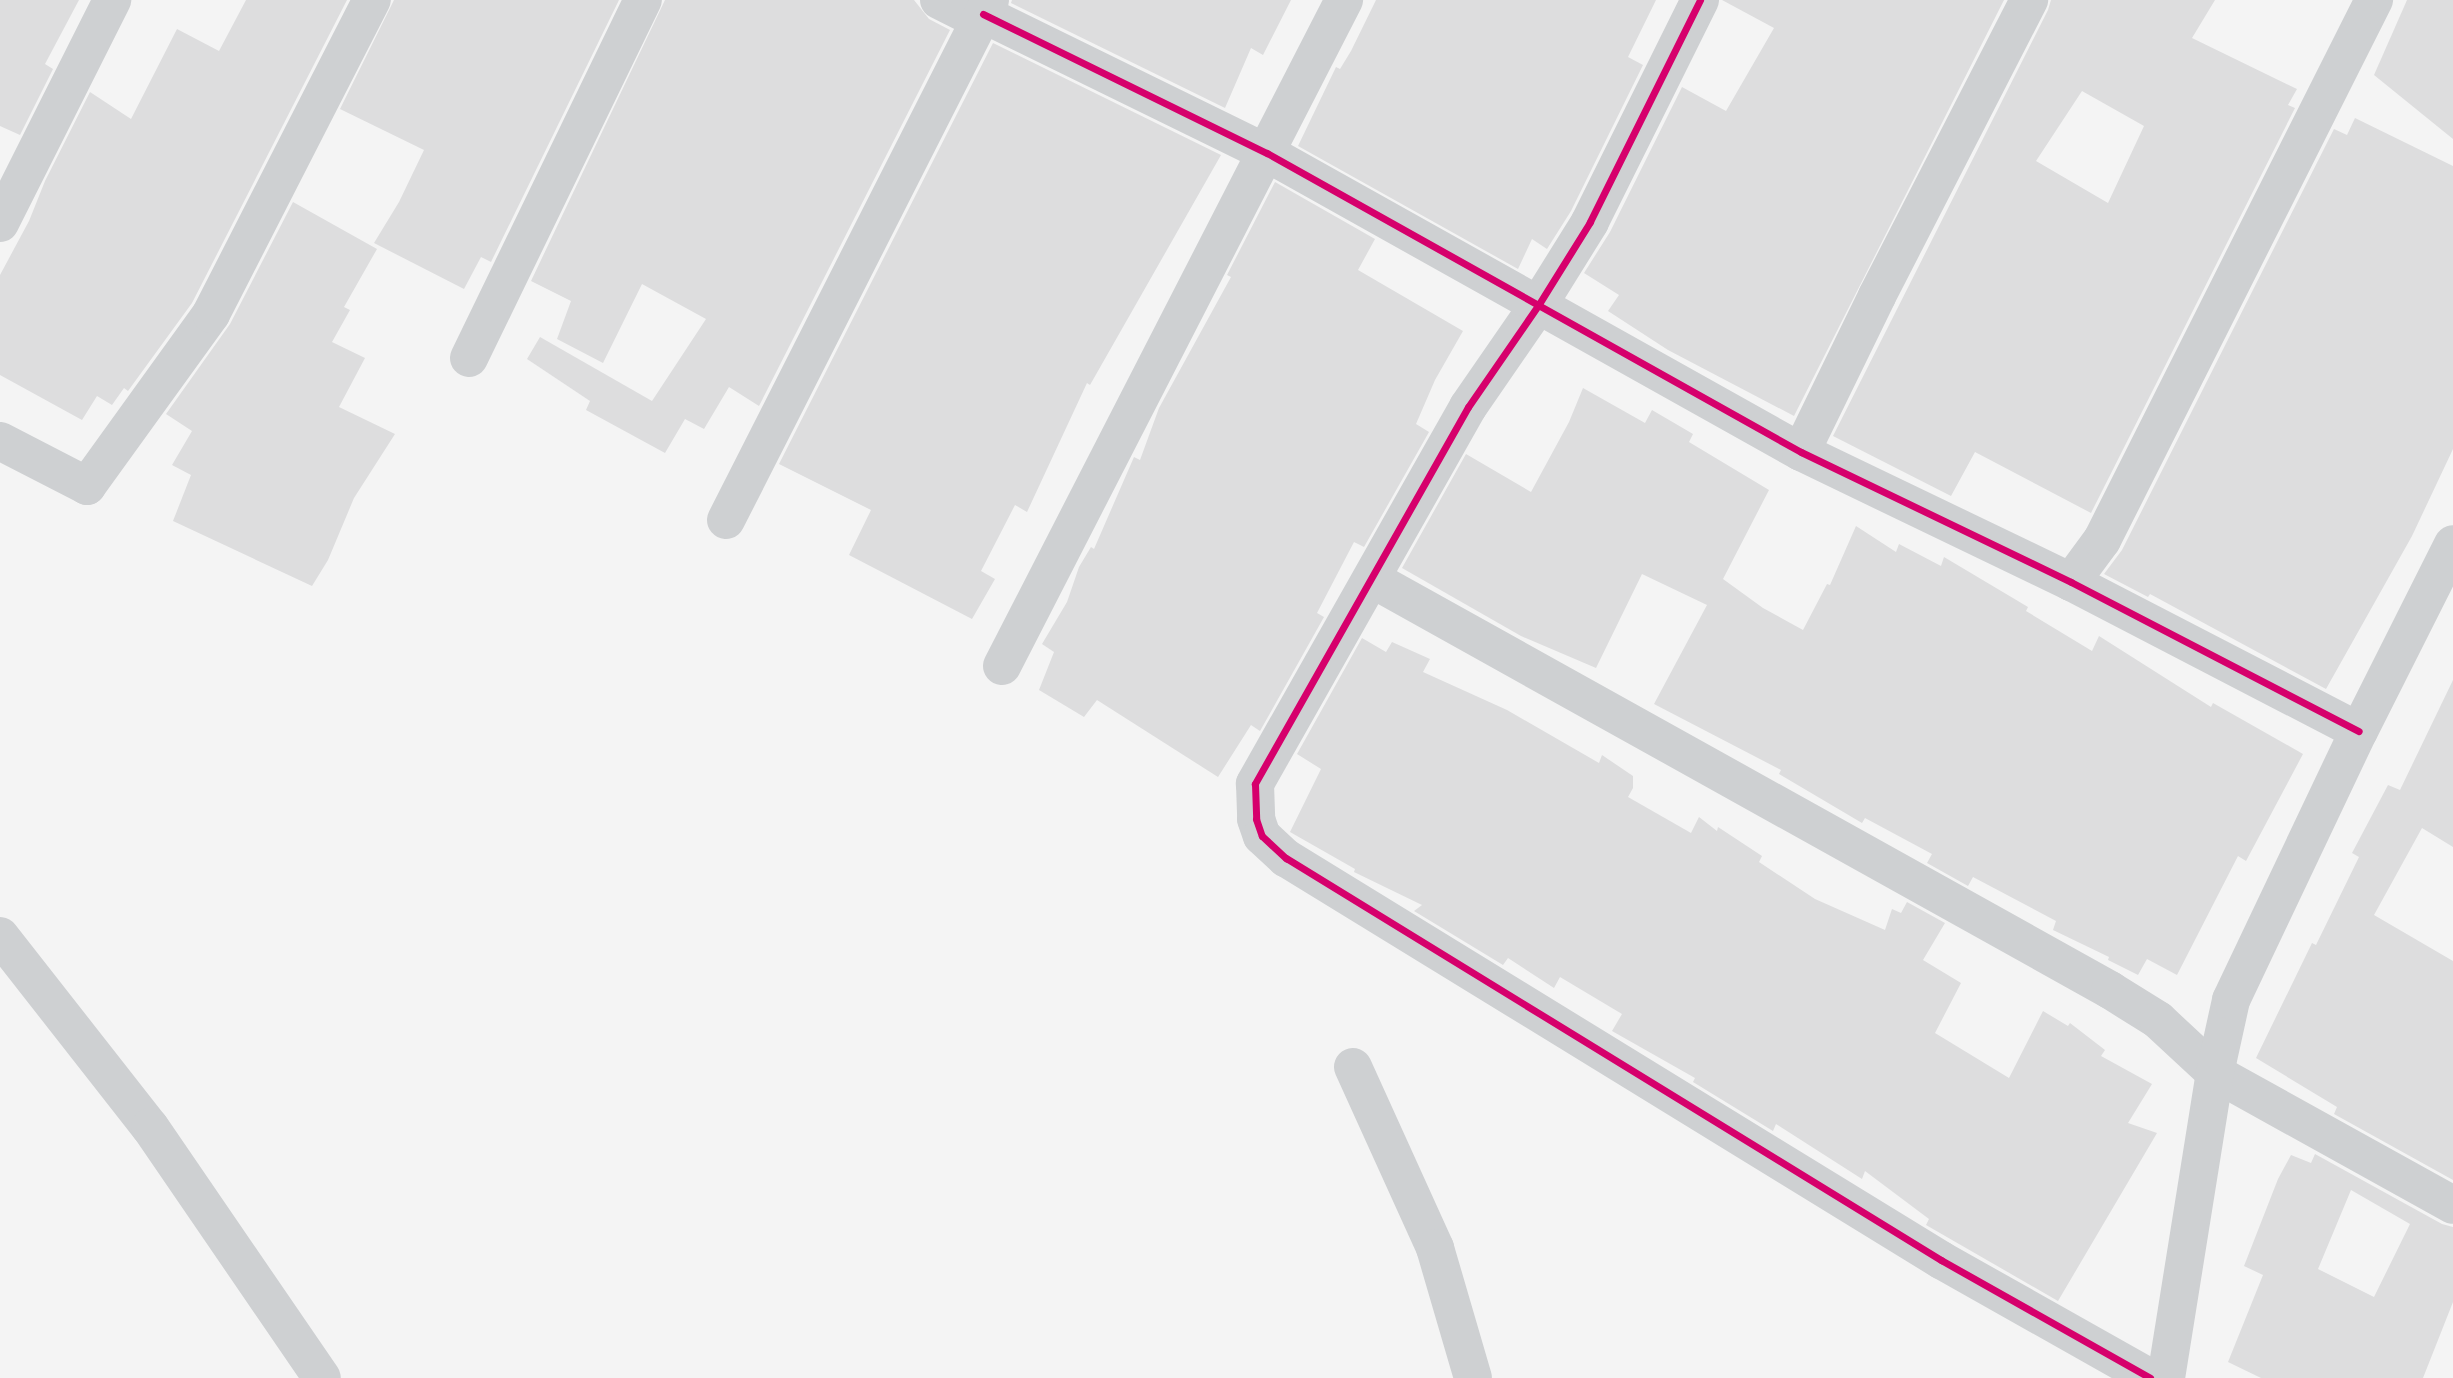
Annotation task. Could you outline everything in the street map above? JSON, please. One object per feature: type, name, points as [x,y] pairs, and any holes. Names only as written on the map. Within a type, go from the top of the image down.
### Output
[{"type":"street","points":[[0,223],[113,0]]},
{"type":"street","points":[[0,441],[87,486],[211,314],[372,0]]},
{"type":"street","points":[[469,358],[643,0]]},
{"type":"street","points":[[939,0],[984,11],[1267,153],[1801,452],[2071,582],[2359,730]]},
{"type":"street","points":[[1002,666],[1344,0]]},
{"type":"street","points":[[1700,0],[1590,222],[1539,304],[1468,407],[1255,784],[1256,820],[1262,836],[1286,858],[1941,1260],[2150,1378]]},
{"type":"street","points":[[1801,452],[1877,296],[2029,0]]},
{"type":"street","points":[[2071,582],[2102,540],[2374,0]]},
{"type":"street","points":[[726,520],[984,11]]},
{"type":"street","points":[[2166,1378],[2215,1073],[2231,1000],[2359,730],[2453,544]]},
{"type":"street","points":[[1372,579],[2110,990],[2158,1020],[2215,1073],[2453,1205]]},
{"type":"street","points":[[0,936],[150,1127],[322,1378]]},
{"type":"street","points":[[1353,1067],[1435,1248],[1473,1378]]},
{"type":"building","points":[[0,0],[79,0],[45,64],[53,69],[20,135],[0,126]]},
{"type":"building","points":[[246,0],[347,0],[192,303],[128,391],[124,388],[112,405],[97,396],[82,420],[0,375],[0,275],[29,221],[45,181],[90,92],[131,119],[177,29],[219,51]]},
{"type":"building","points":[[394,0],[619,0],[491,262],[481,257],[464,289],[374,243],[399,202],[424,150],[340,109]]},
{"type":"building","points":[[665,0],[914,0],[929,19],[950,30],[759,406],[729,387],[704,429],[685,419],[665,453],[586,410],[590,401],[527,359],[540,337],[652,401],[706,319],[642,284],[603,363],[557,339],[571,301],[531,281]]},
{"type":"building","points":[[1012,0],[1291,0],[1263,55],[1251,48],[1225,108],[1011,3]]},
{"type":"building","points":[[1376,0],[1656,0],[1628,57],[1643,65],[1571,211],[1547,249],[1532,239],[1518,269],[1298,146],[1336,67],[1340,69],[1351,51]]},
{"type":"building","points":[[1722,0],[2004,0],[1794,416],[1668,350],[1608,311],[1619,295],[1584,273],[1610,232],[1682,87],[1726,111],[1774,28]]},
{"type":"building","points":[[2051,0],[2215,0],[2192,38],[2297,89],[2288,105],[2295,108],[2091,513],[1975,452],[1951,496],[1833,436]],"holes":[[[2082,91],[2144,126],[2108,203],[2036,161]]]},
{"type":"building","points":[[2407,0],[2453,0],[2453,139],[2374,75]]},
{"type":"building","points":[[993,43],[1221,155],[1090,385],[1087,383],[1027,512],[1015,505],[981,571],[995,579],[972,619],[849,555],[871,510],[779,464]]},
{"type":"building","points":[[2355,118],[2453,166],[2453,449],[2412,536],[2326,689],[2150,594],[2148,597],[2104,574],[2122,550],[2334,129],[2347,135]]},
{"type":"building","points":[[1275,182],[1375,239],[1358,270],[1463,331],[1435,380],[1416,424],[1429,432],[1364,547],[1354,542],[1317,613],[1324,617],[1260,731],[1251,725],[1218,777],[1097,700],[1084,717],[1039,690],[1054,652],[1042,644],[1067,602],[1079,567],[1091,547],[1094,549],[1134,457],[1140,460],[1159,408],[1231,277],[1227,275]]},
{"type":"building","points":[[293,202],[377,249],[344,307],[350,310],[332,342],[365,358],[339,407],[395,434],[354,498],[328,560],[312,586],[173,521],[191,475],[172,465],[192,431],[166,414],[230,324]]},
{"type":"building","points":[[1583,388],[1645,423],[1652,410],[1693,434],[1689,442],[1769,490],[1723,579],[1763,608],[1803,630],[1827,584],[1830,585],[1856,526],[1896,552],[1899,544],[1941,566],[1944,557],[2028,607],[2026,611],[2092,651],[2099,636],[2211,707],[2213,703],[2303,754],[2246,861],[2238,856],[2177,975],[2147,959],[2138,975],[2108,960],[2109,957],[2053,930],[2056,921],[1973,877],[1968,886],[1927,863],[1932,854],[1865,818],[1862,823],[1779,774],[1781,770],[1654,704],[1707,605],[1642,574],[1596,668],[1521,636],[1402,568],[1466,454],[1531,492],[1569,422]]},
{"type":"building","points":[[1362,638],[1386,652],[1392,642],[1430,659],[1423,672],[1507,710],[1599,763],[1602,755],[1633,776],[1633,788],[1628,797],[1691,833],[1699,817],[1717,831],[1718,827],[1762,856],[1759,862],[1815,899],[1885,930],[1892,909],[1901,913],[1907,902],[1945,923],[1923,960],[1961,983],[1935,1033],[2009,1078],[2043,1011],[2068,1026],[2070,1023],[2105,1050],[2101,1056],[2152,1084],[2128,1123],[2157,1133],[2058,1301],[1926,1225],[1929,1219],[1865,1171],[1862,1179],[1776,1124],[1773,1131],[1693,1082],[1695,1078],[1612,1031],[1622,1014],[1560,977],[1554,988],[1508,958],[1503,965],[1414,911],[1422,905],[1354,872],[1355,869],[1290,832],[1321,769],[1297,754]]},
{"type":"building","points":[[2453,680],[2453,847],[2422,828],[2374,915],[2453,961],[2453,1180],[2334,1114],[2337,1107],[2256,1058],[2312,943],[2316,945],[2359,857],[2352,853],[2388,785],[2400,790]]},
{"type":"building","points":[[2315,1154],[2442,1224],[2453,1227],[2453,1302],[2423,1378],[2261,1378],[2228,1362],[2263,1275],[2244,1266],[2278,1179],[2291,1155],[2311,1163]],"holes":[[[2351,1190],[2410,1224],[2374,1297],[2318,1269]]]},
{"type":"cycle path","points":[[1700,0],[1590,222],[1539,304],[1468,407],[1255,784],[1256,819],[1262,836],[1286,858],[1941,1260],[2150,1378]]},
{"type":"cycle path","points":[[983,14],[1267,153],[1801,452],[2071,582],[2359,731]]}]
